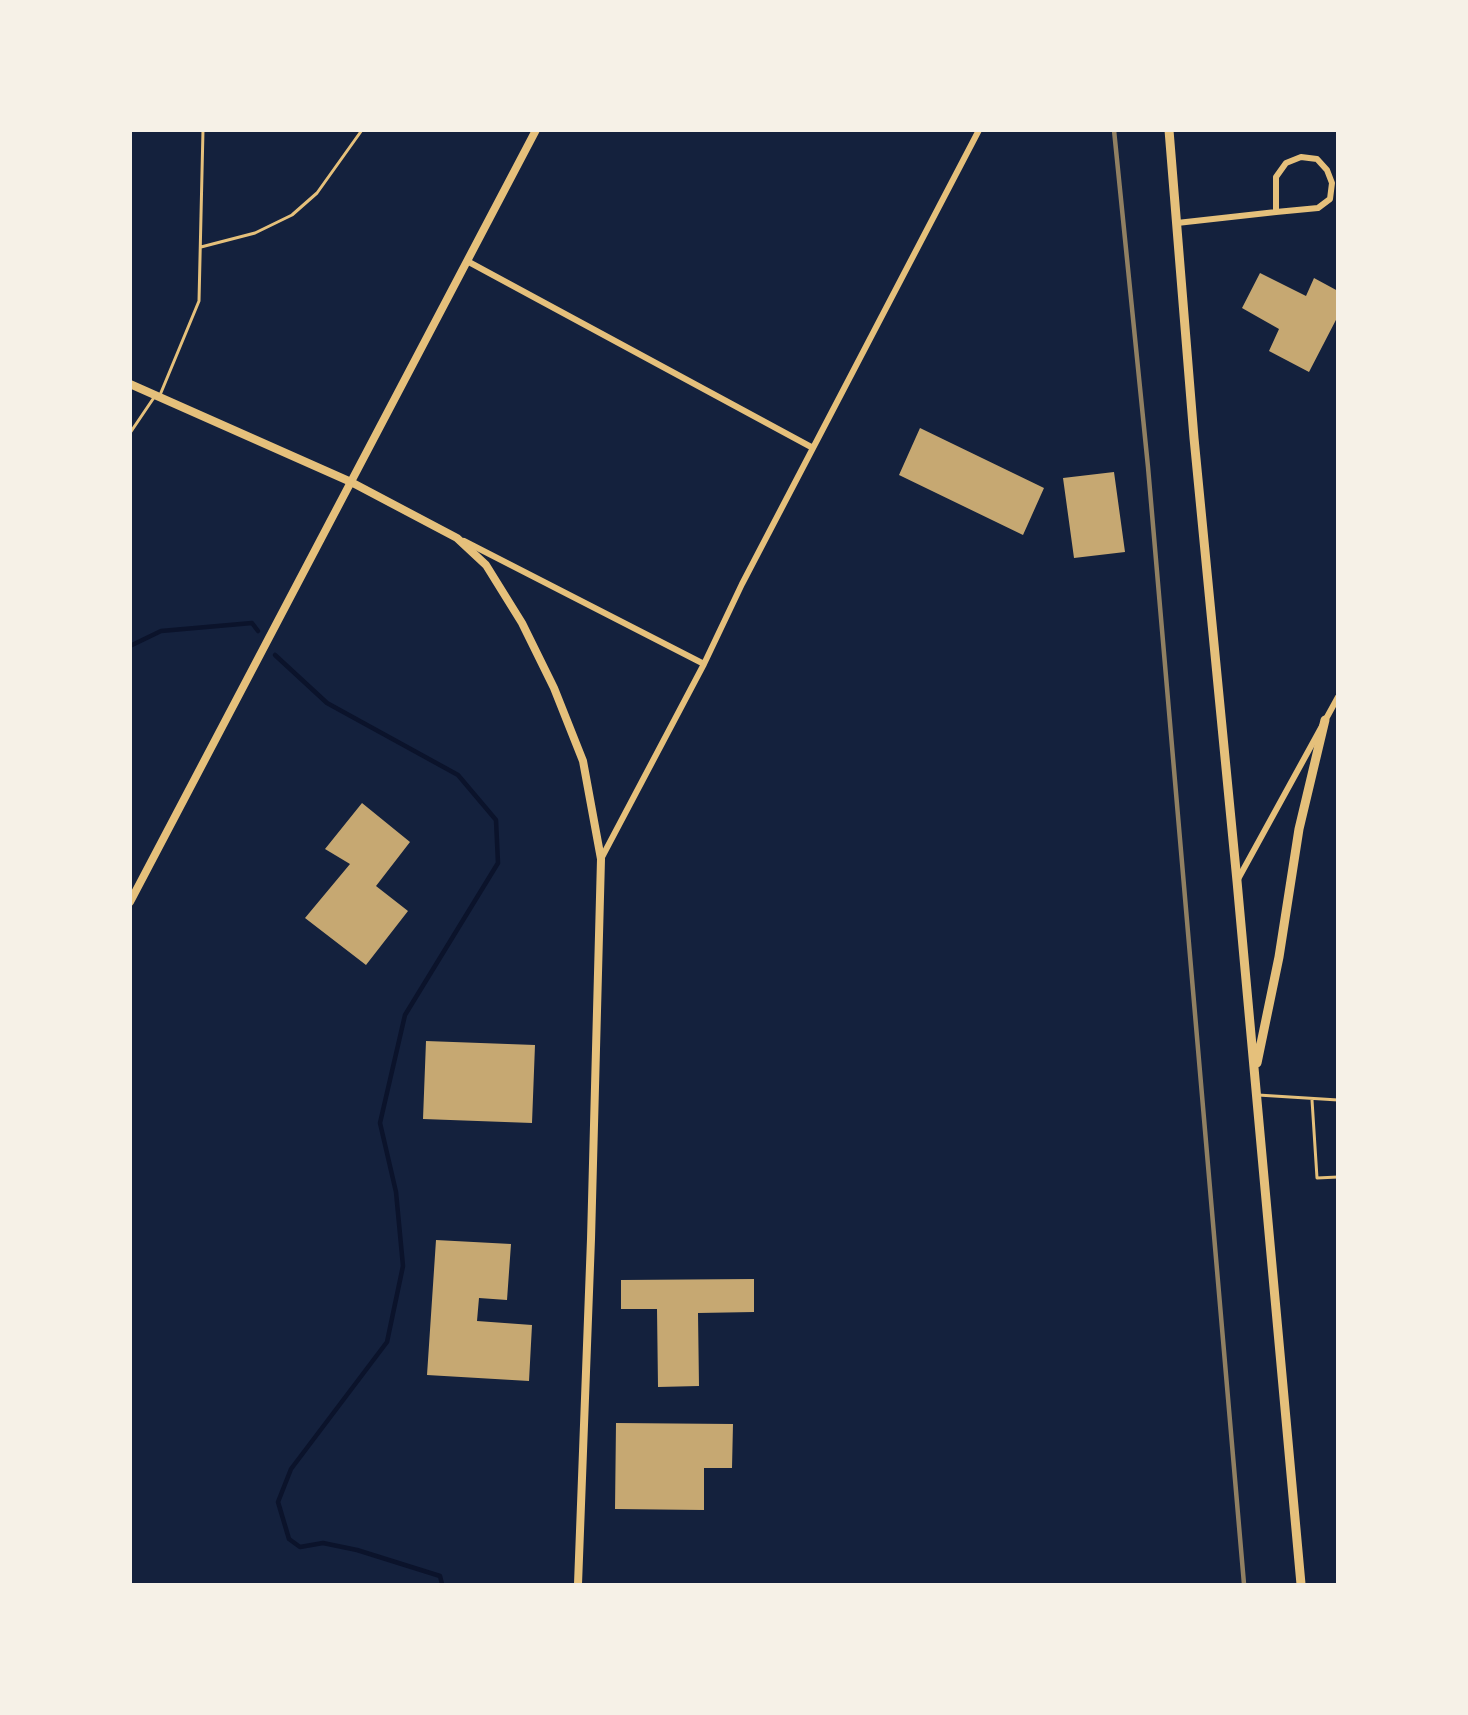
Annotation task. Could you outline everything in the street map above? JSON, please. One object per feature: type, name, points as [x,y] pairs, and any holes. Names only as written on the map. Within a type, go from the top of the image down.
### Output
[{"type":"main road","points":[[1170,130],[1195,450],[1301,1584]]},
{"type":"main road","points":[[1254,1074],[1279,957],[1299,829],[1325,720]]},
{"type":"street","points":[[130,902],[536,130]]},
{"type":"street","points":[[602,859],[704,664],[742,584],[980,130]]},
{"type":"street","points":[[1177,223],[1276,212],[1318,207],[1330,199],[1332,183],[1328,170],[1317,159],[1301,157],[1286,163],[1276,177],[1276,212]]},
{"type":"street","points":[[467,261],[813,448]]},
{"type":"street","points":[[130,384],[351,482],[704,664]]},
{"type":"street","points":[[457,538],[486,565],[522,623],[554,688],[583,761],[602,859],[578,1584]]},
{"type":"street","points":[[1237,881],[1338,697]]},
{"type":"lane","points":[[130,433],[158,395],[199,302],[203,130]]},
{"type":"lane","points":[[201,247],[255,233],[292,215],[317,193],[362,130]]},
{"type":"lane","points":[[1256,1095],[1338,1100]]},
{"type":"lane","points":[[1312,1100],[1317,1178],[1338,1177]]},
{"type":"building","points":[[1260,273],[1306,296],[1314,278],[1338,291],[1338,316],[1309,372],[1269,351],[1279,329],[1242,308]]},
{"type":"building","points":[[920,428],[1044,488],[1023,535],[899,475]]},
{"type":"building","points":[[1114,472],[1125,552],[1074,558],[1063,478]]},
{"type":"building","points":[[362,803],[410,842],[376,886],[408,911],[366,965],[305,918],[350,864],[325,849]]},
{"type":"building","points":[[426,1041],[535,1045],[532,1123],[423,1119]]},
{"type":"building","points":[[436,1240],[511,1244],[507,1300],[479,1298],[477,1321],[532,1325],[529,1381],[427,1375]]},
{"type":"building","points":[[754,1279],[754,1312],[698,1313],[699,1386],[658,1387],[657,1309],[621,1309],[621,1280]]},
{"type":"building","points":[[616,1423],[733,1424],[732,1468],[704,1468],[704,1510],[615,1509]]},
{"type":"waterway","points":[[130,646],[161,631],[252,623],[258,631]]},
{"type":"waterway","points":[[275,655],[327,703],[458,775],[496,820],[498,863],[405,1015],[380,1123],[396,1192],[403,1266],[387,1342],[291,1469],[278,1502],[289,1539],[300,1547],[323,1543],[357,1550],[440,1576],[442,1584]]},
{"type":"railway","points":[[1114,130],[1148,467],[1244,1584]]}]
